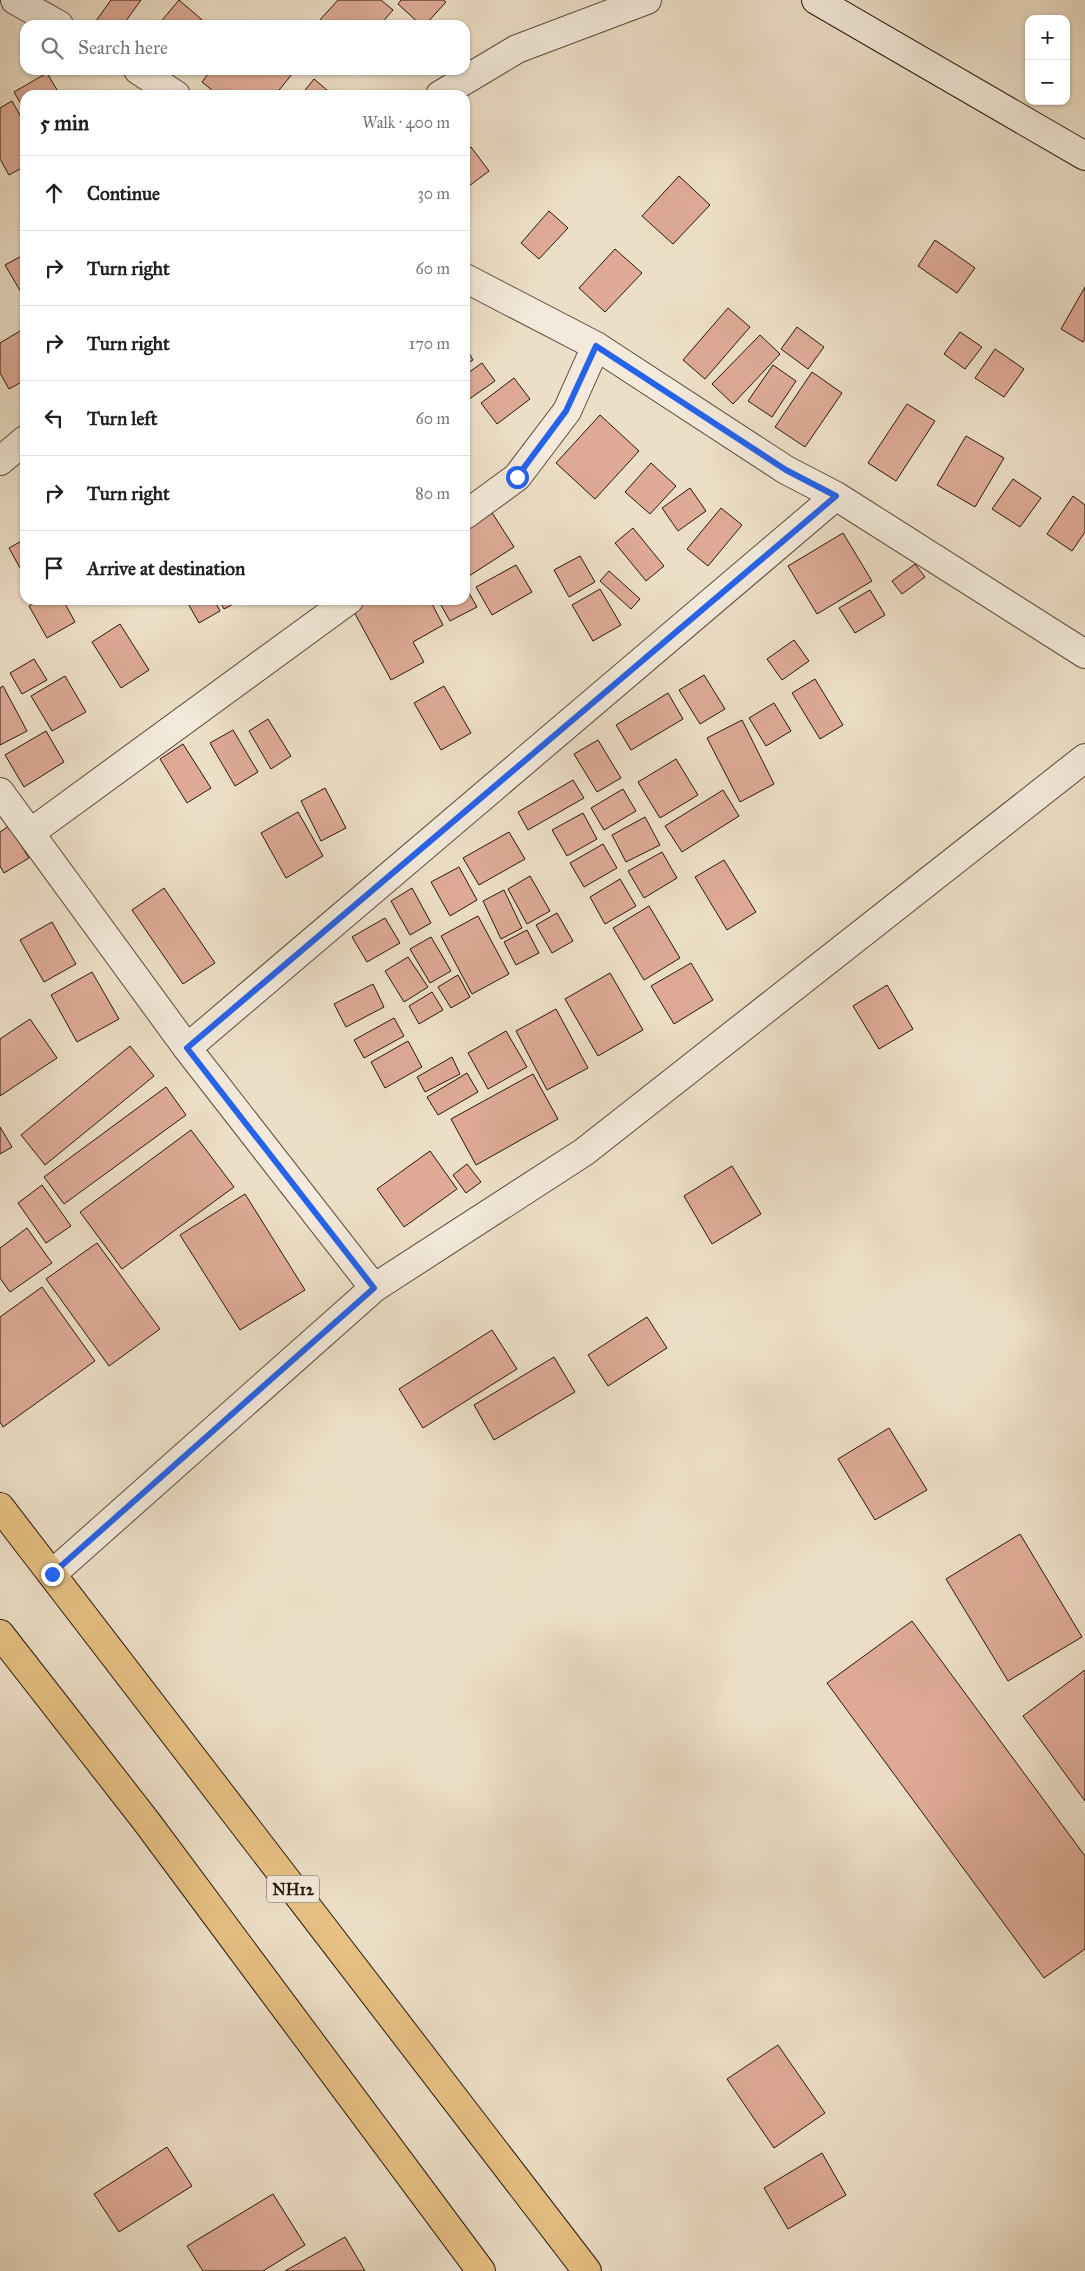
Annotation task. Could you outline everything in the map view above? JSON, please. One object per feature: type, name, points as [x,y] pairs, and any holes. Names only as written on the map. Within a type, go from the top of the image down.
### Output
[{"type":"highway","name":"NH12","points":[[0,1508],[587,2271]]},
{"type":"highway","points":[[0,1634],[146,1821],[481,2271]]},
{"type":"street","points":[[15,0],[50,20]]},
{"type":"street","points":[[448,90],[517,49],[647,0]]},
{"type":"street","points":[[816,0],[1085,156]]},
{"type":"street","points":[[146,75],[168,90]]},
{"type":"street","points":[[470,281],[596,346],[786,470],[836,496],[1085,654]]},
{"type":"street","points":[[470,511],[517,477],[566,411],[596,346]]},
{"type":"street","points":[[0,461],[20,444]]},
{"type":"street","points":[[187,1048],[836,496]]},
{"type":"street","points":[[30,833],[342,605]]},
{"type":"street","points":[[52,1574],[374,1288],[584,1152],[1085,758]]},
{"type":"street","points":[[0,792],[187,1048],[374,1288]]},
{"type":"building","points":[[111,0],[141,0],[127,20],[97,20]]},
{"type":"building","points":[[179,0],[202,20],[162,20]]},
{"type":"building","points":[[338,0],[381,0],[393,10],[384,20],[320,20]]},
{"type":"building","points":[[401,0],[443,0],[446,2],[430,20],[416,20],[398,4]]},
{"type":"building","points":[[44,75],[48,75],[57,90],[20,90],[20,102],[14,92]]},
{"type":"building","points":[[207,75],[291,75],[279,90],[212,90],[202,82]]},
{"type":"building","points":[[314,79],[327,90],[305,90]]},
{"type":"building","points":[[12,101],[20,115],[20,169],[9,175],[0,159],[0,108]]},
{"type":"building","points":[[470,148],[489,171],[470,185]]},
{"type":"building","points":[[679,176],[710,205],[673,244],[642,216]]},
{"type":"building","points":[[549,211],[568,228],[539,259],[521,243]]},
{"type":"building","points":[[935,240],[975,268],[957,293],[918,266]]},
{"type":"building","points":[[615,249],[642,273],[605,312],[579,288]]},
{"type":"building","points":[[20,257],[20,290],[5,265]]},
{"type":"building","points":[[1085,287],[1085,338],[1083,342],[1061,329]]},
{"type":"building","points":[[728,308],[750,327],[705,379],[683,360]]},
{"type":"building","points":[[797,327],[824,347],[808,369],[781,349]]},
{"type":"building","points":[[20,331],[20,383],[9,389],[0,373],[0,343]]},
{"type":"building","points":[[960,332],[982,347],[965,369],[944,354]]},
{"type":"building","points":[[760,335],[780,354],[733,404],[712,384]]},
{"type":"building","points":[[995,349],[1024,369],[1004,397],[975,378]]},
{"type":"building","points":[[482,363],[495,381],[470,398],[470,371]]},
{"type":"building","points":[[773,365],[796,381],[772,417],[748,401]]},
{"type":"building","points":[[812,372],[842,393],[805,447],[775,427]]},
{"type":"building","points":[[514,378],[530,399],[497,424],[481,403]]},
{"type":"building","points":[[907,404],[935,421],[896,481],[868,463]]},
{"type":"building","points":[[600,415],[639,451],[595,499],[556,463]]},
{"type":"building","points":[[966,436],[1004,458],[975,507],[937,485]]},
{"type":"building","points":[[651,463],[676,486],[650,514],[625,492]]},
{"type":"building","points":[[1013,479],[1041,498],[1020,527],[992,509]]},
{"type":"building","points":[[690,488],[706,511],[678,531],[662,508]]},
{"type":"building","points":[[1073,496],[1085,505],[1085,532],[1072,551],[1047,534]]},
{"type":"building","points":[[489,508],[514,547],[470,575],[470,520]]},
{"type":"building","points":[[721,508],[742,525],[708,566],[687,549]]},
{"type":"building","points":[[633,528],[664,566],[646,581],[615,543]]},
{"type":"building","points":[[843,533],[872,581],[817,614],[788,566]]},
{"type":"building","points":[[20,542],[20,568],[9,548]]},
{"type":"building","points":[[580,556],[595,582],[569,597],[554,570]]},
{"type":"building","points":[[915,564],[925,577],[902,594],[892,581]]},
{"type":"building","points":[[516,565],[532,592],[492,615],[476,587]]},
{"type":"building","points":[[609,571],[640,599],[631,609],[600,581]]},
{"type":"building","points":[[600,589],[621,625],[593,641],[572,605]]},
{"type":"building","points":[[870,590],[885,615],[855,633],[839,608]]},
{"type":"building","points":[[470,595],[477,607],[450,621],[441,605],[470,605]]},
{"type":"building","points":[[66,605],[75,622],[47,638],[29,606]]},
{"type":"building","points":[[189,605],[217,605],[220,611],[199,623]]},
{"type":"building","points":[[222,605],[232,605],[224,609]]},
{"type":"building","points":[[362,605],[433,605],[443,625],[413,642],[424,662],[391,680],[353,610]]},
{"type":"building","points":[[120,624],[149,670],[121,688],[92,642]]},
{"type":"building","points":[[794,640],[809,661],[782,680],[767,659]]},
{"type":"building","points":[[34,659],[47,680],[22,694],[10,673]]},
{"type":"building","points":[[704,675],[725,709],[700,724],[679,690]]},
{"type":"building","points":[[65,676],[86,712],[52,731],[31,696]]},
{"type":"building","points":[[815,679],[843,725],[820,739],[792,693]]},
{"type":"building","points":[[3,686],[27,731],[0,745],[0,688]]},
{"type":"building","points":[[444,686],[471,733],[441,750],[414,703]]},
{"type":"building","points":[[668,693],[683,719],[631,750],[616,725]]},
{"type":"building","points":[[774,703],[791,731],[766,746],[749,718]]},
{"type":"building","points":[[268,719],[291,756],[271,769],[249,731]]},
{"type":"building","points":[[742,720],[774,784],[740,802],[707,738]]},
{"type":"building","points":[[233,730],[258,772],[235,786],[210,743]]},
{"type":"building","points":[[46,731],[64,762],[24,787],[5,755]]},
{"type":"building","points":[[598,740],[621,778],[597,792],[574,754]]},
{"type":"building","points":[[183,744],[211,788],[187,803],[160,759]]},
{"type":"building","points":[[676,759],[698,795],[660,818],[638,782]]},
{"type":"building","points":[[573,780],[584,798],[528,830],[518,812]]},
{"type":"building","points":[[325,788],[346,828],[321,841],[301,801]]},
{"type":"building","points":[[623,789],[636,811],[604,830],[591,808]]},
{"type":"building","points":[[723,790],[739,816],[682,852],[665,826]]},
{"type":"building","points":[[298,812],[323,856],[286,878],[261,833]]},
{"type":"building","points":[[583,813],[597,839],[567,856],[552,830]]},
{"type":"building","points":[[645,817],[660,845],[626,862],[612,835]]},
{"type":"building","points":[[9,826],[29,858],[4,873],[0,866],[0,832]]},
{"type":"building","points":[[509,832],[525,859],[479,885],[463,858]]},
{"type":"building","points":[[603,844],[617,868],[584,887],[570,863]]},
{"type":"building","points":[[662,852],[677,878],[644,898],[628,871]]},
{"type":"building","points":[[724,860],[756,912],[727,930],[695,877]]},
{"type":"building","points":[[459,867],[477,900],[450,916],[431,882]]},
{"type":"building","points":[[530,876],[550,911],[527,924],[508,889]]},
{"type":"building","points":[[620,879],[636,906],[605,924],[590,897]]},
{"type":"building","points":[[164,888],[215,963],[183,984],[132,910]]},
{"type":"building","points":[[412,888],[431,923],[410,935],[391,901]]},
{"type":"building","points":[[504,890],[522,928],[501,939],[483,901]]},
{"type":"building","points":[[649,906],[680,958],[644,980],[613,928]]},
{"type":"building","points":[[557,913],[573,941],[552,953],[536,925]]},
{"type":"building","points":[[478,916],[509,974],[472,994],[441,936]]},
{"type":"building","points":[[385,918],[400,943],[367,962],[352,937]]},
{"type":"building","points":[[52,922],[76,964],[44,982],[20,940]]},
{"type":"building","points":[[527,930],[539,953],[516,965],[504,942]]},
{"type":"building","points":[[431,937],[451,971],[430,983],[410,949]]},
{"type":"building","points":[[408,957],[428,987],[404,1002],[385,971]]},
{"type":"building","points":[[691,963],[713,1000],[674,1024],[651,986]]},
{"type":"building","points":[[92,972],[119,1019],[77,1042],[51,995]]},
{"type":"building","points":[[610,973],[643,1030],[598,1056],[565,999]]},
{"type":"building","points":[[458,975],[470,997],[451,1008],[438,987]]},
{"type":"building","points":[[373,984],[384,1007],[346,1027],[334,1004]]},
{"type":"building","points":[[887,985],[913,1029],[879,1049],[853,1006]]},
{"type":"building","points":[[432,992],[443,1010],[419,1024],[409,1006]]},
{"type":"building","points":[[556,1009],[588,1068],[547,1090],[516,1031]]},
{"type":"building","points":[[394,1018],[404,1036],[364,1058],[354,1040]]},
{"type":"building","points":[[30,1019],[57,1058],[0,1096],[0,1039]]},
{"type":"building","points":[[506,1031],[527,1067],[488,1089],[468,1053]]},
{"type":"building","points":[[408,1041],[422,1067],[385,1088],[371,1062]]},
{"type":"building","points":[[130,1046],[154,1076],[45,1165],[21,1135]]},
{"type":"building","points":[[452,1057],[460,1074],[425,1092],[417,1077]]},
{"type":"building","points":[[467,1073],[478,1092],[438,1115],[427,1097]]},
{"type":"building","points":[[533,1074],[558,1119],[476,1165],[451,1119]]},
{"type":"building","points":[[166,1087],[186,1115],[64,1204],[44,1177]]},
{"type":"building","points":[[0,1127],[12,1147],[0,1154]]},
{"type":"building","points":[[191,1130],[234,1187],[122,1269],[80,1212]]},
{"type":"building","points":[[430,1151],[457,1189],[404,1227],[377,1189]]},
{"type":"building","points":[[467,1164],[481,1182],[466,1193],[453,1175]]},
{"type":"building","points":[[732,1166],[761,1214],[712,1244],[684,1196]]},
{"type":"building","points":[[42,1185],[71,1226],[46,1243],[18,1203]]},
{"type":"building","points":[[245,1194],[305,1290],[240,1330],[180,1235]]},
{"type":"building","points":[[27,1228],[52,1263],[10,1292],[0,1278],[0,1248]]},
{"type":"building","points":[[97,1243],[160,1329],[109,1366],[46,1279]]},
{"type":"building","points":[[42,1287],[95,1361],[3,1427],[0,1422],[0,1317]]},
{"type":"building","points":[[647,1317],[667,1348],[608,1386],[588,1355]]},
{"type":"building","points":[[492,1330],[517,1369],[423,1428],[399,1389]]},
{"type":"building","points":[[554,1357],[575,1392],[494,1440],[474,1405]]},
{"type":"building","points":[[889,1428],[927,1490],[875,1520],[838,1459]]},
{"type":"building","points":[[1020,1534],[1082,1637],[1008,1681],[946,1579]]},
{"type":"building","points":[[912,1621],[1085,1856],[1085,1949],[1044,1978],[827,1683]]},
{"type":"building","points":[[1085,1670],[1085,1801],[1023,1716]]},
{"type":"building","points":[[778,2045],[825,2113],[774,2148],[727,2079]]},
{"type":"building","points":[[167,2147],[192,2186],[119,2232],[94,2194]]},
{"type":"building","points":[[822,2153],[846,2195],[788,2229],[764,2188]]},
{"type":"building","points":[[273,2194],[305,2245],[263,2271],[203,2271],[187,2246]]},
{"type":"building","points":[[345,2237],[365,2271],[285,2271]]},
{"type":"route","points":[[52,1574],[374,1288],[187,1048],[836,496],[786,470],[596,346],[566,411],[517,477]]}]
